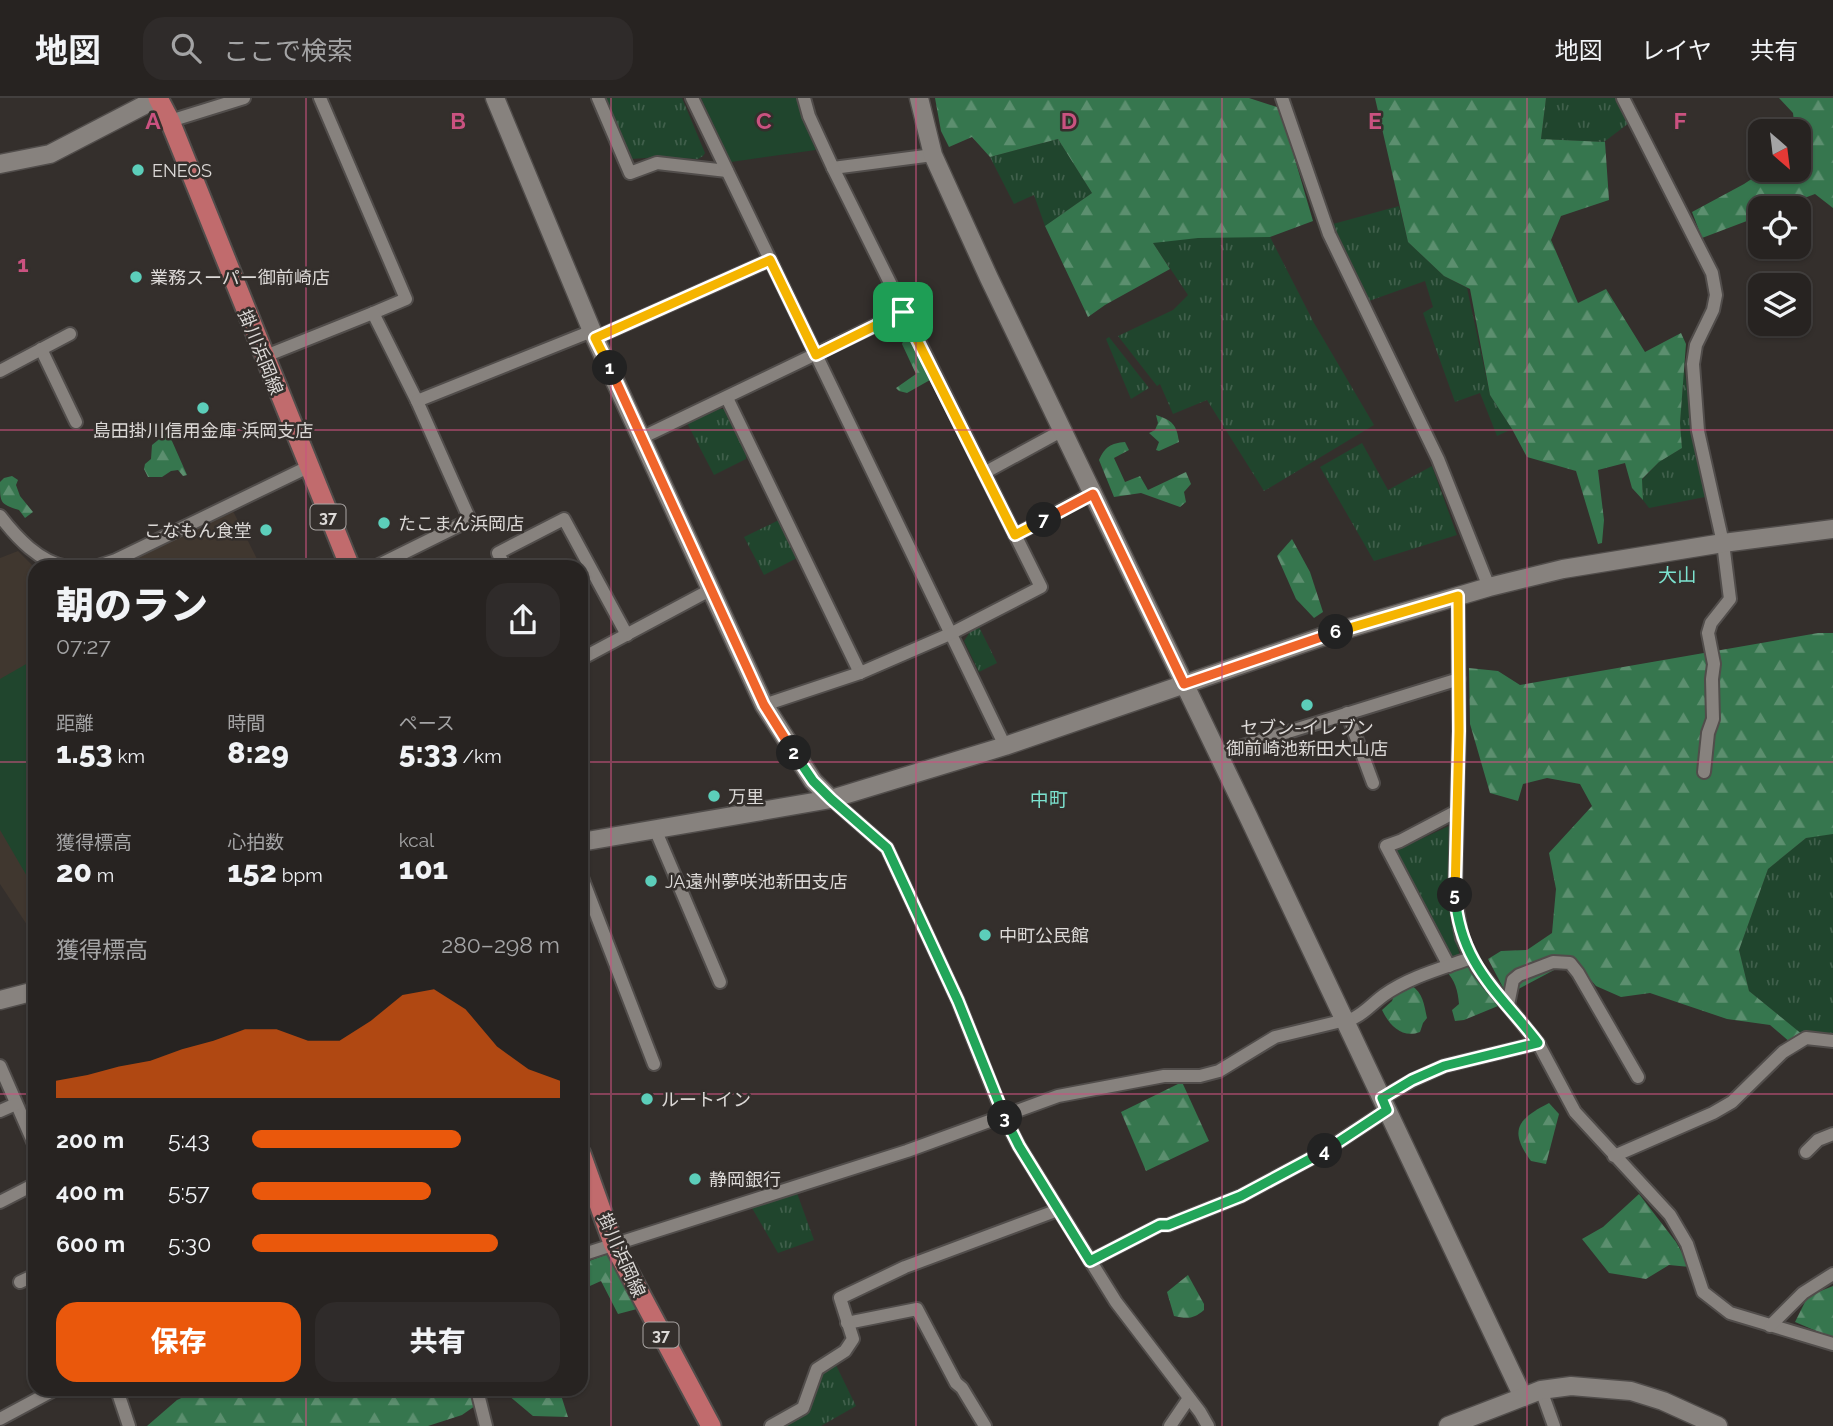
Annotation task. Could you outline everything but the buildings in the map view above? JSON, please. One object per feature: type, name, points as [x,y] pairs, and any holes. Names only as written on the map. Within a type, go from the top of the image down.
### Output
[{"type":"main road","name":"掛川浜岡線","points":[[158,98],[170,121],[346,560]]},
{"type":"main road","name":"掛川浜岡線","points":[[588,1173],[613,1243],[711,1426]]},
{"type":"street","points":[[0,164],[50,154],[158,98]]},
{"type":"street","points":[[170,121],[244,98]]},
{"type":"street","points":[[263,357],[406,299],[320,98]]},
{"type":"street","points":[[495,98],[594,334],[764,705],[813,781],[887,848],[958,1001],[1004,1117],[1019,1146],[1116,1301],[1208,1426]]},
{"type":"street","points":[[598,98],[630,173],[657,163],[727,171]]},
{"type":"street","points":[[692,98],[1004,747]]},
{"type":"street","points":[[764,705],[860,673],[950,634],[1041,587],[833,169],[809,116],[804,98]]},
{"type":"street","points":[[919,98],[933,155],[989,278],[1523,1397]]},
{"type":"street","points":[[1282,98],[1329,234],[1438,459],[1489,587]]},
{"type":"street","points":[[1623,98],[1712,273],[1716,295],[1713,310],[1696,345],[1693,365],[1698,431],[1723,543],[1730,599],[1711,623],[1708,634],[1714,664],[1713,719],[1708,733],[1704,772]]},
{"type":"street","points":[[833,169],[933,155]]},
{"type":"street","points":[[416,401],[594,334],[770,260]]},
{"type":"street","points":[[643,437],[903,312]]},
{"type":"street","points":[[373,313],[470,520],[389,560]]},
{"type":"street","points":[[0,371],[70,334]]},
{"type":"street","points":[[41,349],[76,422]]},
{"type":"street","points":[[727,398],[860,673]]},
{"type":"street","points":[[984,473],[1063,430]]},
{"type":"street","points":[[116,560],[308,467]]},
{"type":"street","points":[[1015,535],[1093,494]]},
{"type":"street","points":[[0,516],[31,550],[46,560]]},
{"type":"street","points":[[502,560],[498,553],[564,519],[586,560]]},
{"type":"street","points":[[588,841],[831,799],[1004,747],[1336,632],[1489,587],[1563,569],[1723,543],[1833,529]]},
{"type":"street","points":[[588,563],[627,635]]},
{"type":"street","points":[[588,655],[710,590]]},
{"type":"street","points":[[1458,596],[1455,897],[1460,930],[1471,958],[1538,1043],[1575,1112],[1670,1215],[1687,1244],[1703,1292],[1730,1313],[1833,1344]]},
{"type":"street","points":[[1217,754],[1459,678]]},
{"type":"street","points":[[1347,713],[1373,783]]},
{"type":"street","points":[[1449,966],[1386,846],[1457,811]]},
{"type":"street","points":[[655,829],[720,982]]},
{"type":"street","points":[[588,893],[654,1064]]},
{"type":"street","points":[[588,1252],[907,1150],[1058,1096],[1164,1076],[1200,1076],[1219,1071],[1275,1037],[1354,1018],[1364,1013],[1385,994],[1414,979],[1471,958]]},
{"type":"street","points":[[1508,1005],[1513,980],[1519,975],[1553,962],[1570,964],[1578,973],[1638,1076]]},
{"type":"street","points":[[0,1000],[28,993]]},
{"type":"street","points":[[1614,1156],[1732,1102],[1783,1052],[1807,1038],[1833,1041]]},
{"type":"street","points":[[1090,1261],[1160,1225],[1168,1225],[1241,1196],[1322,1152],[1412,1080],[1444,1066],[1538,1043]]},
{"type":"street","points":[[0,1066],[28,1131]]},
{"type":"street","points":[[0,1111],[16,1104]]},
{"type":"street","points":[[1806,1152],[1818,1140],[1833,1134]]},
{"type":"street","points":[[0,1202],[28,1188]]},
{"type":"street","points":[[776,1425],[803,1408],[817,1369],[845,1351],[853,1339],[840,1298],[905,1268],[1058,1210]]},
{"type":"street","points":[[1770,1326],[1803,1293],[1833,1274]]},
{"type":"street","points":[[20,1282],[28,1279]]},
{"type":"street","points":[[847,1323],[917,1308],[956,1383],[962,1388],[985,1426]]},
{"type":"street","points":[[1448,1426],[1541,1390],[1571,1386],[1630,1391],[1663,1401],[1718,1426]]},
{"type":"street","points":[[1541,1390],[1554,1426]]},
{"type":"street","points":[[0,1419],[43,1396]]},
{"type":"street","points":[[119,1396],[129,1426]]},
{"type":"street","points":[[478,1396],[486,1426]]},
{"type":"street","points":[[1170,1426],[1189,1398]]},
{"type":"shaded area","points":[[233,511],[258,560],[124,560]]},
{"type":"shaded area","points":[[18,551],[28,561],[28,926],[0,884],[0,558]]},
{"type":"green space","points":[[599,98],[682,98],[705,153],[698,159],[630,159]]},
{"type":"green space","points":[[701,98],[797,98],[816,150],[731,162]]},
{"type":"green space","points":[[935,98],[1249,98],[1280,108],[1313,221],[1270,237],[1198,238],[1153,243],[1170,269],[1088,317],[1045,226],[1092,193],[1058,139],[990,157],[972,137],[949,147],[941,131]]},
{"type":"green space","points":[[1375,98],[1546,98],[1541,139],[1605,142],[1609,200],[1561,216],[1551,240],[1578,303],[1606,289],[1645,352],[1681,333],[1686,344],[1680,423],[1682,448],[1659,462],[1642,479],[1643,500],[1632,488],[1625,463],[1598,470],[1604,520],[1602,543],[1598,544],[1576,471],[1527,457],[1490,395],[1470,289],[1444,276],[1408,242]]},
{"type":"green space","points":[[1546,98],[1620,98],[1629,123],[1604,142],[1541,139]]},
{"type":"green space","points":[[1779,98],[1833,98],[1833,208],[1815,194],[1748,196],[1748,221],[1702,238],[1692,212],[1748,181],[1811,182],[1811,119],[1794,119],[1793,113]]},
{"type":"green space","points":[[1058,139],[1092,193],[1045,226],[1034,195],[1014,204],[990,157]]},
{"type":"green space","points":[[1399,206],[1408,242],[1444,276],[1467,288],[1490,395],[1512,429],[1497,436],[1480,393],[1455,402],[1423,313],[1433,307],[1425,281],[1369,301],[1333,224]]},
{"type":"green space","points":[[1268,233],[1314,323],[1374,425],[1264,491],[1207,400],[1173,414],[1160,384],[1157,386],[1118,336],[1173,310],[1188,295],[1153,243]]},
{"type":"green space","points":[[1109,337],[1149,388],[1131,399],[1106,339]]},
{"type":"green space","points":[[904,339],[911,339],[926,366],[930,380],[907,393],[896,388],[916,374],[902,344]]},
{"type":"green space","points":[[1684,369],[1705,497],[1649,508],[1643,500],[1642,480],[1659,462],[1682,448],[1680,423]]},
{"type":"green space","points":[[725,409],[747,454],[746,459],[714,475],[687,423]]},
{"type":"green space","points":[[1156,415],[1173,424],[1179,442],[1159,451],[1156,450],[1159,442],[1149,433],[1155,430],[1158,423]]},
{"type":"green space","points":[[168,432],[187,475],[183,476],[178,470],[162,477],[148,477],[144,469],[151,459],[152,445]]},
{"type":"green space","points":[[1125,442],[1129,450],[1114,458],[1125,482],[1140,476],[1148,490],[1186,472],[1191,484],[1184,492],[1186,502],[1180,507],[1141,493],[1114,497],[1099,460],[1109,446]]},
{"type":"green space","points":[[1362,443],[1388,490],[1432,466],[1457,535],[1374,561],[1320,467]]},
{"type":"green space","points":[[12,476],[18,480],[16,485],[20,496],[33,512],[25,518],[19,510],[8,506],[1,499],[0,482]]},
{"type":"green space","points":[[779,520],[797,558],[764,575],[744,537]]},
{"type":"green space","points":[[1292,539],[1310,572],[1323,612],[1314,618],[1296,599],[1277,556]]},
{"type":"green space","points":[[979,627],[997,663],[979,672],[964,641],[970,632]]},
{"type":"green space","points":[[1818,633],[1833,633],[1833,834],[1806,838],[1768,869],[1739,950],[1749,991],[1803,1035],[1791,1043],[1770,1025],[1727,1019],[1650,993],[1621,997],[1596,986],[1573,960],[1507,995],[1488,959],[1501,951],[1527,950],[1552,933],[1556,889],[1549,853],[1592,806],[1580,784],[1547,778],[1523,784],[1518,801],[1490,793],[1470,724],[1469,668],[1498,671],[1520,685]]},
{"type":"green space","points":[[28,663],[28,878],[0,830],[0,679]]},
{"type":"green space","points":[[1449,826],[1450,920],[1460,956],[1451,961],[1393,852]]},
{"type":"green space","points":[[1833,831],[1833,1042],[1806,1038],[1749,991],[1739,950],[1768,869],[1806,838]]},
{"type":"green space","points":[[1468,964],[1471,973],[1498,1006],[1455,1021],[1452,1010],[1459,1004],[1458,995],[1454,982],[1446,971]]},
{"type":"green space","points":[[1411,985],[1421,995],[1427,1018],[1420,1032],[1407,1034],[1392,1025],[1382,1010],[1392,1001],[1395,992]]},
{"type":"green space","points":[[1182,1082],[1209,1141],[1146,1171],[1121,1112]]},
{"type":"green space","points":[[1549,1103],[1559,1114],[1546,1164],[1531,1161],[1518,1133],[1530,1114]]},
{"type":"green space","points":[[797,1193],[814,1240],[778,1253],[752,1208]]},
{"type":"green space","points":[[1639,1194],[1676,1242],[1690,1267],[1669,1265],[1646,1279],[1609,1273],[1582,1239],[1603,1227]]},
{"type":"green space","points":[[608,1254],[637,1309],[618,1314],[601,1281],[588,1287],[588,1261]]},
{"type":"green space","points":[[1188,1275],[1204,1304],[1204,1310],[1190,1317],[1174,1316],[1167,1292]]},
{"type":"green space","points":[[1833,1286],[1833,1338],[1795,1322],[1808,1296]]},
{"type":"green space","points":[[835,1363],[856,1406],[821,1426],[784,1426],[780,1421],[807,1405],[819,1375]]},
{"type":"green space","points":[[186,1396],[489,1396],[462,1415],[428,1426],[147,1426],[177,1400]]},
{"type":"green space","points":[[509,1396],[561,1396],[568,1417],[533,1416]]},
{"type":"place","name":"ENEOS","points":[[138,170]]},
{"type":"place","name":"業務スーパー御前崎店","points":[[136,277]]},
{"type":"place","name":"島田掛川信用金庫 浜岡支店","points":[[203,408]]},
{"type":"place","name":"たこまん浜岡店","points":[[384,523]]},
{"type":"place","name":"こなもん食堂","points":[[266,530]]},
{"type":"place","name":"セブン‐イレブン 御前崎池新田大山店","points":[[1307,705]]},
{"type":"place","name":"万里","points":[[714,796]]},
{"type":"place","name":"JA遠州夢咲池新田支店","points":[[651,881]]},
{"type":"place","name":"中町公民館","points":[[985,935]]},
{"type":"place","name":"ルートイン","points":[[647,1099]]},
{"type":"place","name":"静岡銀行","points":[[695,1179]]},
{"type":"district","name":"大山","points":[[1677,575]]},
{"type":"district","name":"中町","points":[[1049,799]]},
{"type":"route","points":[[770,260],[816,355],[903,312],[1015,535],[1093,494],[1184,684],[1336,632],[1458,596],[1459,731],[1455,897],[1458,921],[1468,953],[1477,968],[1538,1043],[1444,1066],[1412,1080],[1382,1098],[1387,1110],[1322,1152],[1241,1196],[1168,1225],[1160,1225],[1090,1261],[1004,1117],[958,1001],[887,848],[813,781],[764,705],[643,437],[595,338],[770,260]]}]
